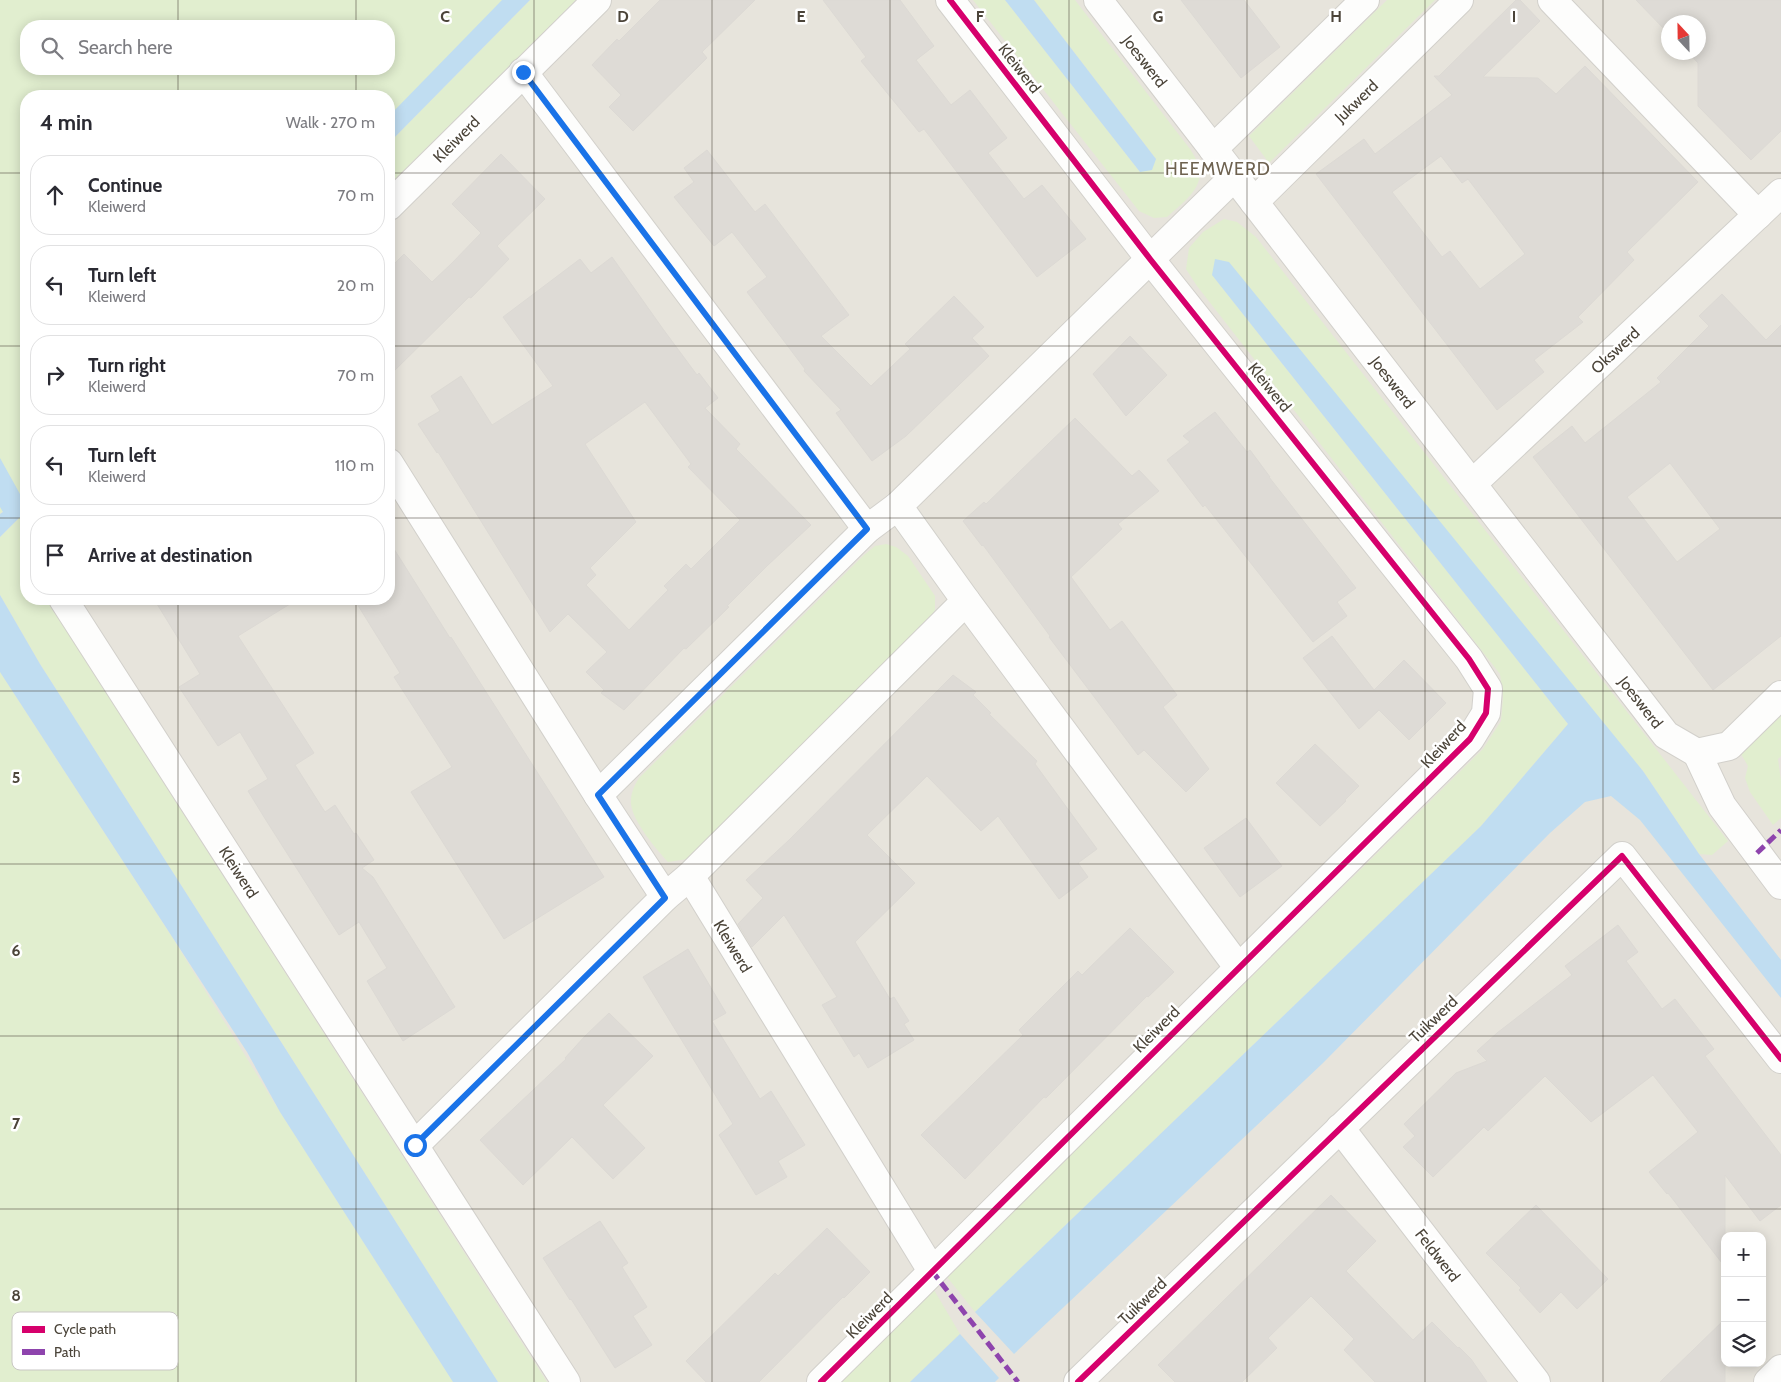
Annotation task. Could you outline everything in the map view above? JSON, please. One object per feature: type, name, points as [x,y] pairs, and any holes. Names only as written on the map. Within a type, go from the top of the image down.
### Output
[{"type":"street","name":"Kleiwerd","points":[[395,200],[597,0]]},
{"type":"street","name":"Kleiwerd","points":[[821,1382],[1470,739],[1486,713],[1488,689],[1469,659],[1150,259],[950,0]]},
{"type":"street","name":"Joeswerd","points":[[1098,0],[1666,734],[1697,753]]},
{"type":"street","points":[[1213,149],[1366,0]]},
{"type":"street","name":"Jukwerd","points":[[1254,202],[1459,0]]},
{"type":"street","points":[[1552,0],[1758,215]]},
{"type":"street","points":[[523,72],[867,529]]},
{"type":"street","points":[[598,795],[867,529],[898,506],[1234,177]]},
{"type":"street","name":"Okswerd","points":[[1472,484],[1781,193]]},
{"type":"street","points":[[395,473],[665,898]]},
{"type":"street","points":[[898,506],[966,601],[1238,967]]},
{"type":"street","points":[[415,1145],[665,898],[690,876],[966,601]]},
{"type":"street","name":"Kleiwerd","points":[[67,605],[566,1382]]},
{"type":"street","points":[[1781,695],[1729,746],[1697,753],[1722,806],[1781,884]]},
{"type":"street","name":"Tuikwerd","points":[[1078,1382],[1622,856],[1781,1059]]},
{"type":"street","name":"Kleiwerd","points":[[690,876],[932,1272]]},
{"type":"street","name":"Feldwerd","points":[[1340,1128],[1536,1382]]},
{"type":"street","points":[[1768,1382],[1781,1368]]},
{"type":"shaded area","points":[[0,0],[1781,0],[1781,1382],[394,1382],[0,720]]},
{"type":"green space","points":[[0,0],[503,0],[395,112],[395,90],[20,90],[20,494],[0,514]]},
{"type":"green space","points":[[530,0],[576,0],[395,179],[395,137]]},
{"type":"green space","points":[[973,0],[1005,0],[1140,172],[1156,159],[1034,0],[1075,0],[1194,155],[1200,175],[1195,189],[1190,195],[1167,217],[1154,218],[1139,211]]},
{"type":"green space","points":[[1387,0],[1435,0],[1269,163],[1249,136]]},
{"type":"green space","points":[[1224,219],[1237,222],[1256,237],[1728,841],[1712,855],[1699,854],[1643,771],[1212,275],[1568,724],[1481,826],[975,1312],[947,1277],[1483,749],[1501,721],[1503,698],[1500,674],[1197,286],[1186,269],[1189,248],[1203,232]]},
{"type":"green space","points":[[20,517],[20,605],[50,605],[547,1382],[498,1382],[40,664],[0,595],[0,537]]},
{"type":"green space","points":[[886,544],[896,547],[908,556],[935,596],[935,610],[928,623],[697,854],[687,859],[668,862],[646,835],[633,811],[631,797],[639,778],[863,556],[875,546]]},
{"type":"green space","points":[[0,672],[172,937],[280,1112],[453,1382],[0,1382]]},
{"type":"green space","points":[[1781,715],[1781,756],[1778,759],[1781,781],[1781,818],[1773,825],[1750,792],[1745,778],[1748,766],[1741,754]]},
{"type":"green space","points":[[934,1290],[960,1334],[910,1382],[841,1382]]},
{"type":"water","points":[[502,0],[530,0],[395,137],[395,110]]},
{"type":"water","points":[[1005,0],[1034,0],[1156,159],[1152,170],[1140,172]]},
{"type":"water","points":[[1215,259],[1229,262],[1643,771],[1699,854],[1781,960],[1781,998],[1640,820],[1611,796],[1585,802],[1550,833],[1323,1063],[1014,1354],[975,1312],[1481,826],[1568,724],[1212,275]]},
{"type":"water","points":[[0,458],[20,494],[20,517],[0,537],[0,514],[3,512],[0,507]]},
{"type":"water","points":[[0,595],[40,664],[498,1382],[453,1382],[280,1112],[247,1052],[0,672]]},
{"type":"water","points":[[960,1334],[999,1378],[995,1382],[910,1382]]},
{"type":"building","points":[[660,0],[755,0],[702,52],[707,58],[633,131],[609,107],[621,95],[592,65],[617,39],[619,41]]},
{"type":"building","points":[[823,0],[900,0],[934,46],[916,60],[951,105],[970,90],[1007,138],[988,153],[1024,199],[1042,185],[1086,239],[1037,277],[924,129],[919,132],[861,61],[866,57]]},
{"type":"building","points":[[1181,0],[1244,0],[1280,47],[1241,78]]},
{"type":"building","points":[[1516,0],[1520,0],[1540,21],[1483,77],[1538,78],[1556,94],[1585,66],[1698,182],[1627,252],[1634,260],[1578,317],[1583,322],[1534,360],[1544,372],[1497,410],[1316,174],[1364,139],[1375,154],[1452,95],[1434,76],[1439,76]],"holes":[[[1441,156],[1462,183],[1468,179],[1525,254],[1480,289],[1450,251],[1442,257],[1392,192]]]},
{"type":"building","points":[[1636,0],[1781,0],[1781,131],[1751,160],[1698,106],[1698,63],[1695,60],[1706,60],[1706,15],[1661,15],[1661,26]]},
{"type":"building","points":[[707,150],[755,212],[765,204],[849,315],[821,336],[871,386],[910,349],[905,344],[954,296],[984,327],[972,338],[989,356],[906,436],[872,461],[836,413],[841,410],[804,371],[805,369],[747,292],[767,277],[732,232],[714,246],[674,197],[694,182],[684,168]]},
{"type":"building","points":[[501,154],[545,199],[497,246],[509,259],[395,370],[395,263],[404,254],[432,282],[481,233],[452,204]]},
{"type":"building","points":[[612,257],[697,375],[699,373],[718,398],[705,408],[740,444],[736,449],[811,525],[768,565],[686,649],[684,648],[624,710],[601,693],[604,690],[586,672],[607,652],[568,614],[550,632],[438,452],[418,424],[440,411],[431,396],[461,376],[492,425],[553,386],[503,317],[580,259],[591,273]],"holes":[[[645,402],[691,464],[688,467],[740,520],[691,569],[686,564],[664,586],[668,590],[629,630],[586,585],[596,575],[590,568],[636,522],[585,444]]]},
{"type":"building","points":[[1722,294],[1766,340],[1781,325],[1781,636],[1713,690],[1533,457],[1572,426],[1585,443],[1661,382],[1657,378],[1709,326],[1699,316]],"holes":[[[1670,463],[1720,529],[1677,562],[1627,497]]]},
{"type":"building","points":[[1130,336],[1167,375],[1126,416],[1093,374]]},
{"type":"building","points":[[1215,412],[1247,452],[1250,450],[1356,588],[1337,602],[1347,616],[1313,642],[1167,460],[1190,442],[1183,436]]},
{"type":"building","points":[[1075,418],[1132,476],[1139,470],[1159,491],[1118,524],[1122,529],[1071,577],[1110,630],[1122,621],[1177,695],[1163,707],[1209,769],[1186,792],[1144,750],[1138,755],[1049,637],[983,545],[963,521],[984,502],[986,504]]},
{"type":"building","points":[[395,551],[604,877],[504,939],[411,792],[452,767],[394,677],[400,673],[358,605],[395,605]]},
{"type":"building","points":[[158,605],[288,605],[238,636],[314,753],[295,765],[325,812],[335,805],[374,860],[362,868],[373,877],[455,1007],[403,1041],[367,981],[387,968],[359,922],[339,935],[248,791],[268,779],[240,732],[218,746],[179,687],[200,674]]},
{"type":"building","points":[[1332,636],[1374,690],[1404,660],[1446,703],[1409,740],[1379,710],[1359,729],[1303,658]]},
{"type":"building","points":[[953,675],[976,692],[973,695],[991,713],[989,714],[1037,761],[1035,764],[1097,849],[1078,863],[1088,877],[1059,899],[998,816],[981,831],[927,776],[867,835],[915,883],[855,942],[890,999],[894,997],[909,1021],[904,1024],[914,1040],[868,1068],[859,1053],[854,1057],[822,1005],[837,997],[784,915],[752,947],[738,924],[763,898],[746,880],[789,840]]},
{"type":"building","points":[[1315,744],[1359,786],[1320,826],[1276,783]]},
{"type":"building","points":[[1246,818],[1282,866],[1240,897],[1204,848]]},
{"type":"building","points":[[1618,925],[1638,952],[1626,961],[1662,1009],[1675,999],[1714,1049],[1705,1056],[1781,1155],[1781,1205],[1760,1221],[1725,1175],[1725,1232],[1721,1232],[1721,1262],[1668,1193],[1649,1172],[1698,1132],[1653,1075],[1591,1122],[1545,1076],[1488,1131],[1484,1127],[1433,1177],[1403,1147],[1415,1136],[1404,1124],[1456,1073],[1487,1061],[1477,1051],[1497,1033],[1572,975],[1565,966]]},
{"type":"building","points":[[1130,928],[1174,972],[1147,996],[1046,1098],[1044,1097],[965,1179],[921,1135],[1023,1035],[1019,1030],[1078,971],[1082,975]]},
{"type":"building","points":[[688,949],[726,1013],[712,1021],[760,1099],[771,1091],[805,1145],[778,1161],[787,1177],[756,1195],[719,1135],[733,1124],[643,977]]},
{"type":"building","points":[[609,1013],[653,1056],[603,1105],[645,1148],[613,1179],[572,1137],[523,1185],[480,1140],[566,1059],[585,1036]]},
{"type":"building","points":[[1331,1195],[1376,1241],[1346,1271],[1413,1340],[1432,1322],[1471,1359],[1487,1382],[1375,1382],[1344,1350],[1354,1339],[1311,1296],[1268,1338],[1277,1348],[1242,1382],[1175,1382],[1158,1365]]},
{"type":"building","points":[[1536,1205],[1608,1279],[1577,1309],[1561,1292],[1540,1313],[1519,1290],[1521,1288],[1486,1253]]},
{"type":"building","points":[[600,1221],[628,1263],[622,1267],[647,1307],[633,1316],[652,1345],[615,1368],[543,1258]]},
{"type":"building","points":[[827,1228],[870,1272],[759,1382],[706,1382],[686,1361],[775,1273],[778,1276]]},
{"type":"building","points":[[1721,1323],[1721,1367],[1725,1367],[1725,1382],[1660,1382]]},
{"type":"marked path","points":[[1757,853],[1781,830]]},
{"type":"marked path","points":[[932,1271],[1018,1382]]},
{"type":"cycle path","points":[[821,1382],[1470,739],[1486,713],[1488,689],[1469,659],[1150,259],[950,0]]},
{"type":"cycle path","points":[[1078,1382],[1622,856],[1781,1059]]},
{"type":"district","name":"HEEMWERD","points":[[1218,169]]},
{"type":"route","points":[[415,1145],[665,898],[598,795],[867,529],[523,72]]}]
